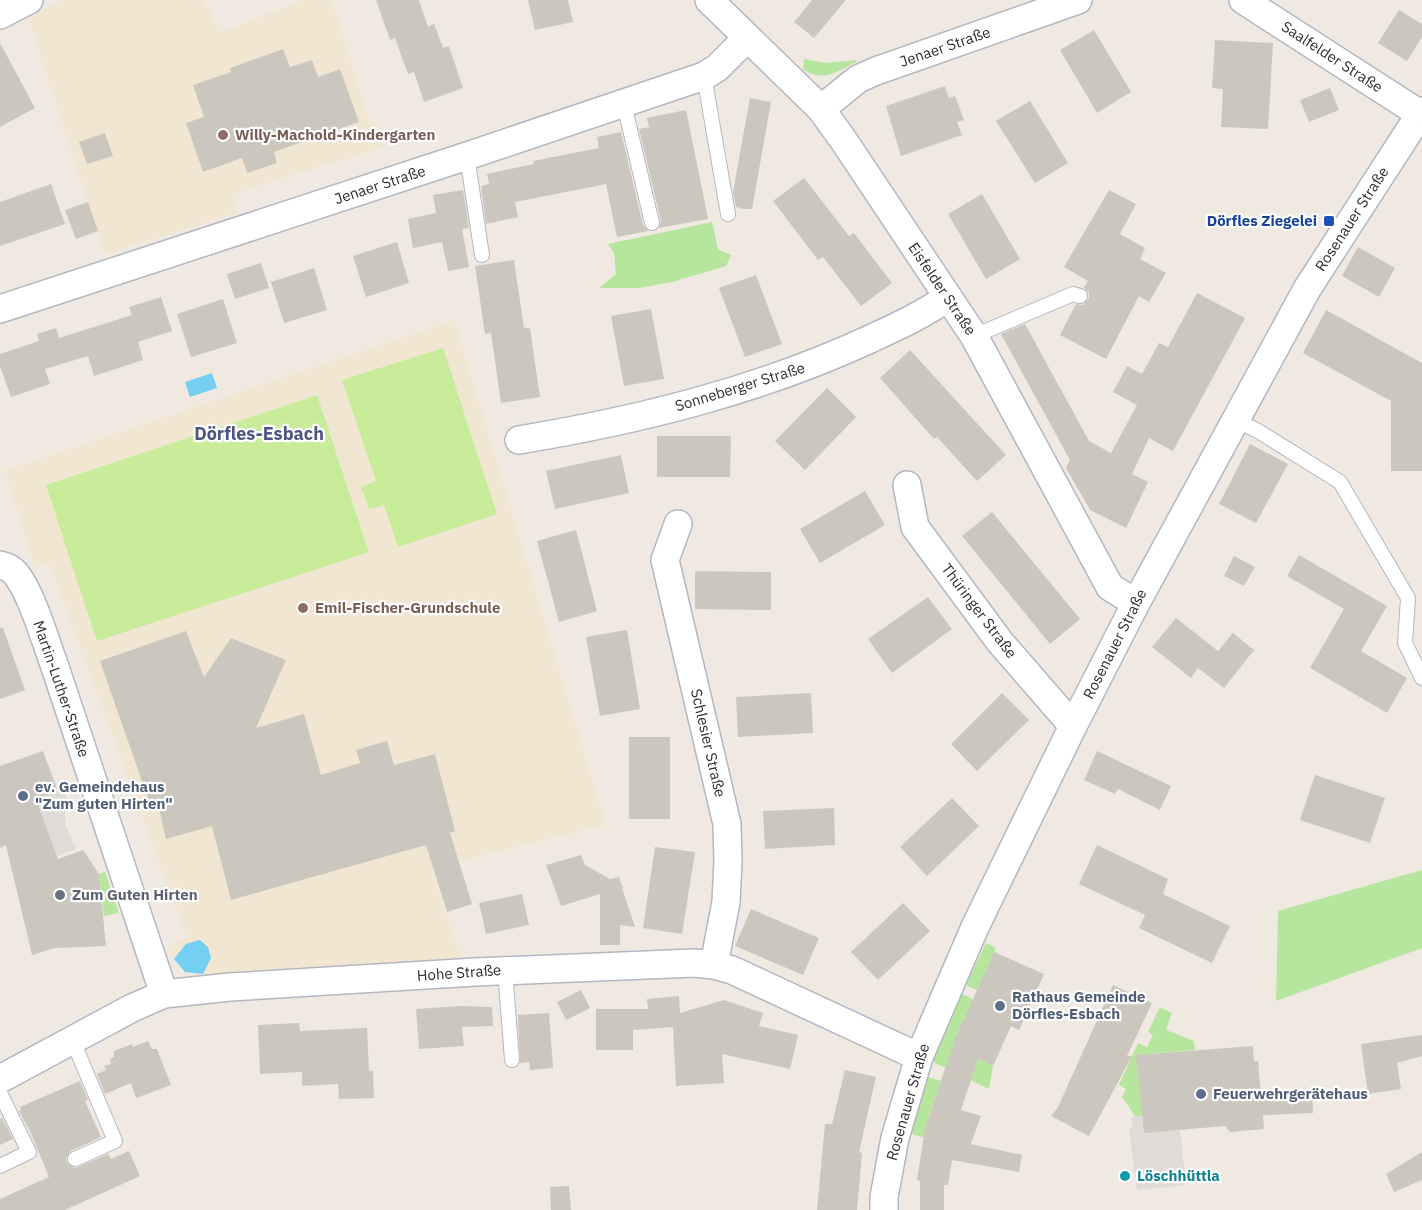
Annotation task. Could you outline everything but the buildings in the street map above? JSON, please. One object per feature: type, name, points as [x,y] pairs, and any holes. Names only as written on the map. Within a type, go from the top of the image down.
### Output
[{"type":"street","name":"Eisfelder Straße","points":[[709,0],[821,109],[974,336],[1110,587],[1136,603]]},
{"type":"street","name":"Jenaer Straße","points":[[821,109],[858,79],[876,71],[1078,0]]},
{"type":"street","name":"Saalfelder Straße","points":[[1243,0],[1418,123]]},
{"type":"street","name":"Jenaer Straße","points":[[0,309],[704,76],[717,68],[747,38]]},
{"type":"street","name":"Rosenauer Straße","points":[[884,1210],[884,1197],[895,1138],[918,1057],[975,927],[1073,726],[1136,603],[1307,289],[1418,123]]},
{"type":"street","name":"Sonneberger Straße","points":[[519,440],[640,416],[727,394],[804,368],[926,312],[948,297]]},
{"type":"street","name":"Thüringer Straße","points":[[907,485],[915,527],[1000,642],[1073,726]]},
{"type":"street","name":"Schlesier Straße","points":[[678,524],[665,560],[727,824],[726,902],[714,965]]},
{"type":"street","name":"Martin-Luther-Straße","points":[[0,565],[12,570],[27,594],[35,613],[164,994]]},
{"type":"street","name":"Hohe Straße","points":[[0,1079],[132,1008],[164,994],[230,987],[505,970],[694,963],[732,970],[918,1057]]},
{"type":"lane","points":[[704,76],[728,214]]},
{"type":"lane","points":[[624,104],[652,223]]},
{"type":"lane","points":[[466,156],[482,255]]},
{"type":"lane","points":[[974,336],[1073,294],[1080,296]]},
{"type":"lane","points":[[1236,420],[1258,431],[1340,482],[1408,598],[1405,643],[1422,678]]},
{"type":"lane","points":[[505,970],[512,1060]]},
{"type":"lane","points":[[73,1041],[115,1141],[75,1159]]},
{"type":"lane","points":[[0,1093],[29,1152],[0,1166]]},
{"type":"shaded area","name":"Willy-Machold-Kindergarten","points":[[62,0],[204,0],[220,33],[302,0],[332,0],[370,123],[374,122],[383,147],[232,194],[237,213],[105,254],[28,18]]},
{"type":"shaded area","name":"Emil-Fischer-Grundschule","points":[[454,320],[606,825],[431,868],[461,958],[203,974],[185,972],[167,946],[187,937],[49,563],[35,568],[5,471]]},
{"type":"shaded area","points":[[66,789],[65,824],[76,849],[24,867],[36,800]]},
{"type":"shaded area","points":[[1142,1116],[1144,1133],[1180,1130],[1186,1185],[1137,1190],[1129,1128],[1133,1127],[1131,1118]]},
{"type":"green space","points":[[804,59],[826,63],[856,60],[856,62],[823,76],[803,69]]},
{"type":"green space","points":[[712,222],[718,249],[731,255],[726,266],[672,282],[639,288],[599,288],[616,274],[614,253],[608,244]]},
{"type":"green space","points":[[443,348],[497,514],[398,547],[384,505],[369,509],[361,487],[376,481],[342,380]]},
{"type":"green space","points":[[317,395],[369,552],[97,641],[46,485]]},
{"type":"green space","points":[[1422,870],[1422,948],[1276,1001],[1278,911]]},
{"type":"green space","points":[[105,872],[119,913],[104,916],[99,874]]},
{"type":"green space","points":[[986,943],[996,948],[977,990],[966,985]]},
{"type":"green space","points":[[962,994],[973,999],[952,1047],[993,1066],[989,1089],[933,1062]]},
{"type":"green space","points":[[1160,1007],[1172,1013],[1166,1030],[1194,1041],[1195,1050],[1149,1054],[1142,1116],[1135,1116],[1122,1097],[1126,1089],[1119,1085],[1138,1043],[1147,1047],[1153,1035],[1148,1032]]},
{"type":"green space","points":[[925,1076],[941,1081],[928,1118],[975,1133],[966,1150],[912,1134]]},
{"type":"water","points":[[212,373],[217,388],[190,397],[185,382]]},
{"type":"water","points":[[200,940],[208,947],[211,958],[203,974],[185,972],[174,959],[186,944]]},
{"type":"place","name":"Willy-Machold-Kindergarten","points":[[223,135]]},
{"type":"place","name":"Dörfles Ziegelei","points":[[1329,221]]},
{"type":"place","name":"Emil-Fischer-Grundschule","points":[[303,608]]},
{"type":"place","name":"ev. Gemeindehaus \"Zum guten Hirten\"","points":[[23,796]]},
{"type":"place","name":"Zum Guten Hirten","points":[[60,895]]},
{"type":"place","name":"Rathaus Gemeinde Dörfles-Esbach","points":[[1000,1006]]},
{"type":"place","name":"Feuerwehrgerätehaus","points":[[1201,1094]]},
{"type":"place","name":"Löschhüttla","points":[[1125,1176]]},
{"type":"district","name":"Dörfles-Esbach","points":[[259,434]]}]
